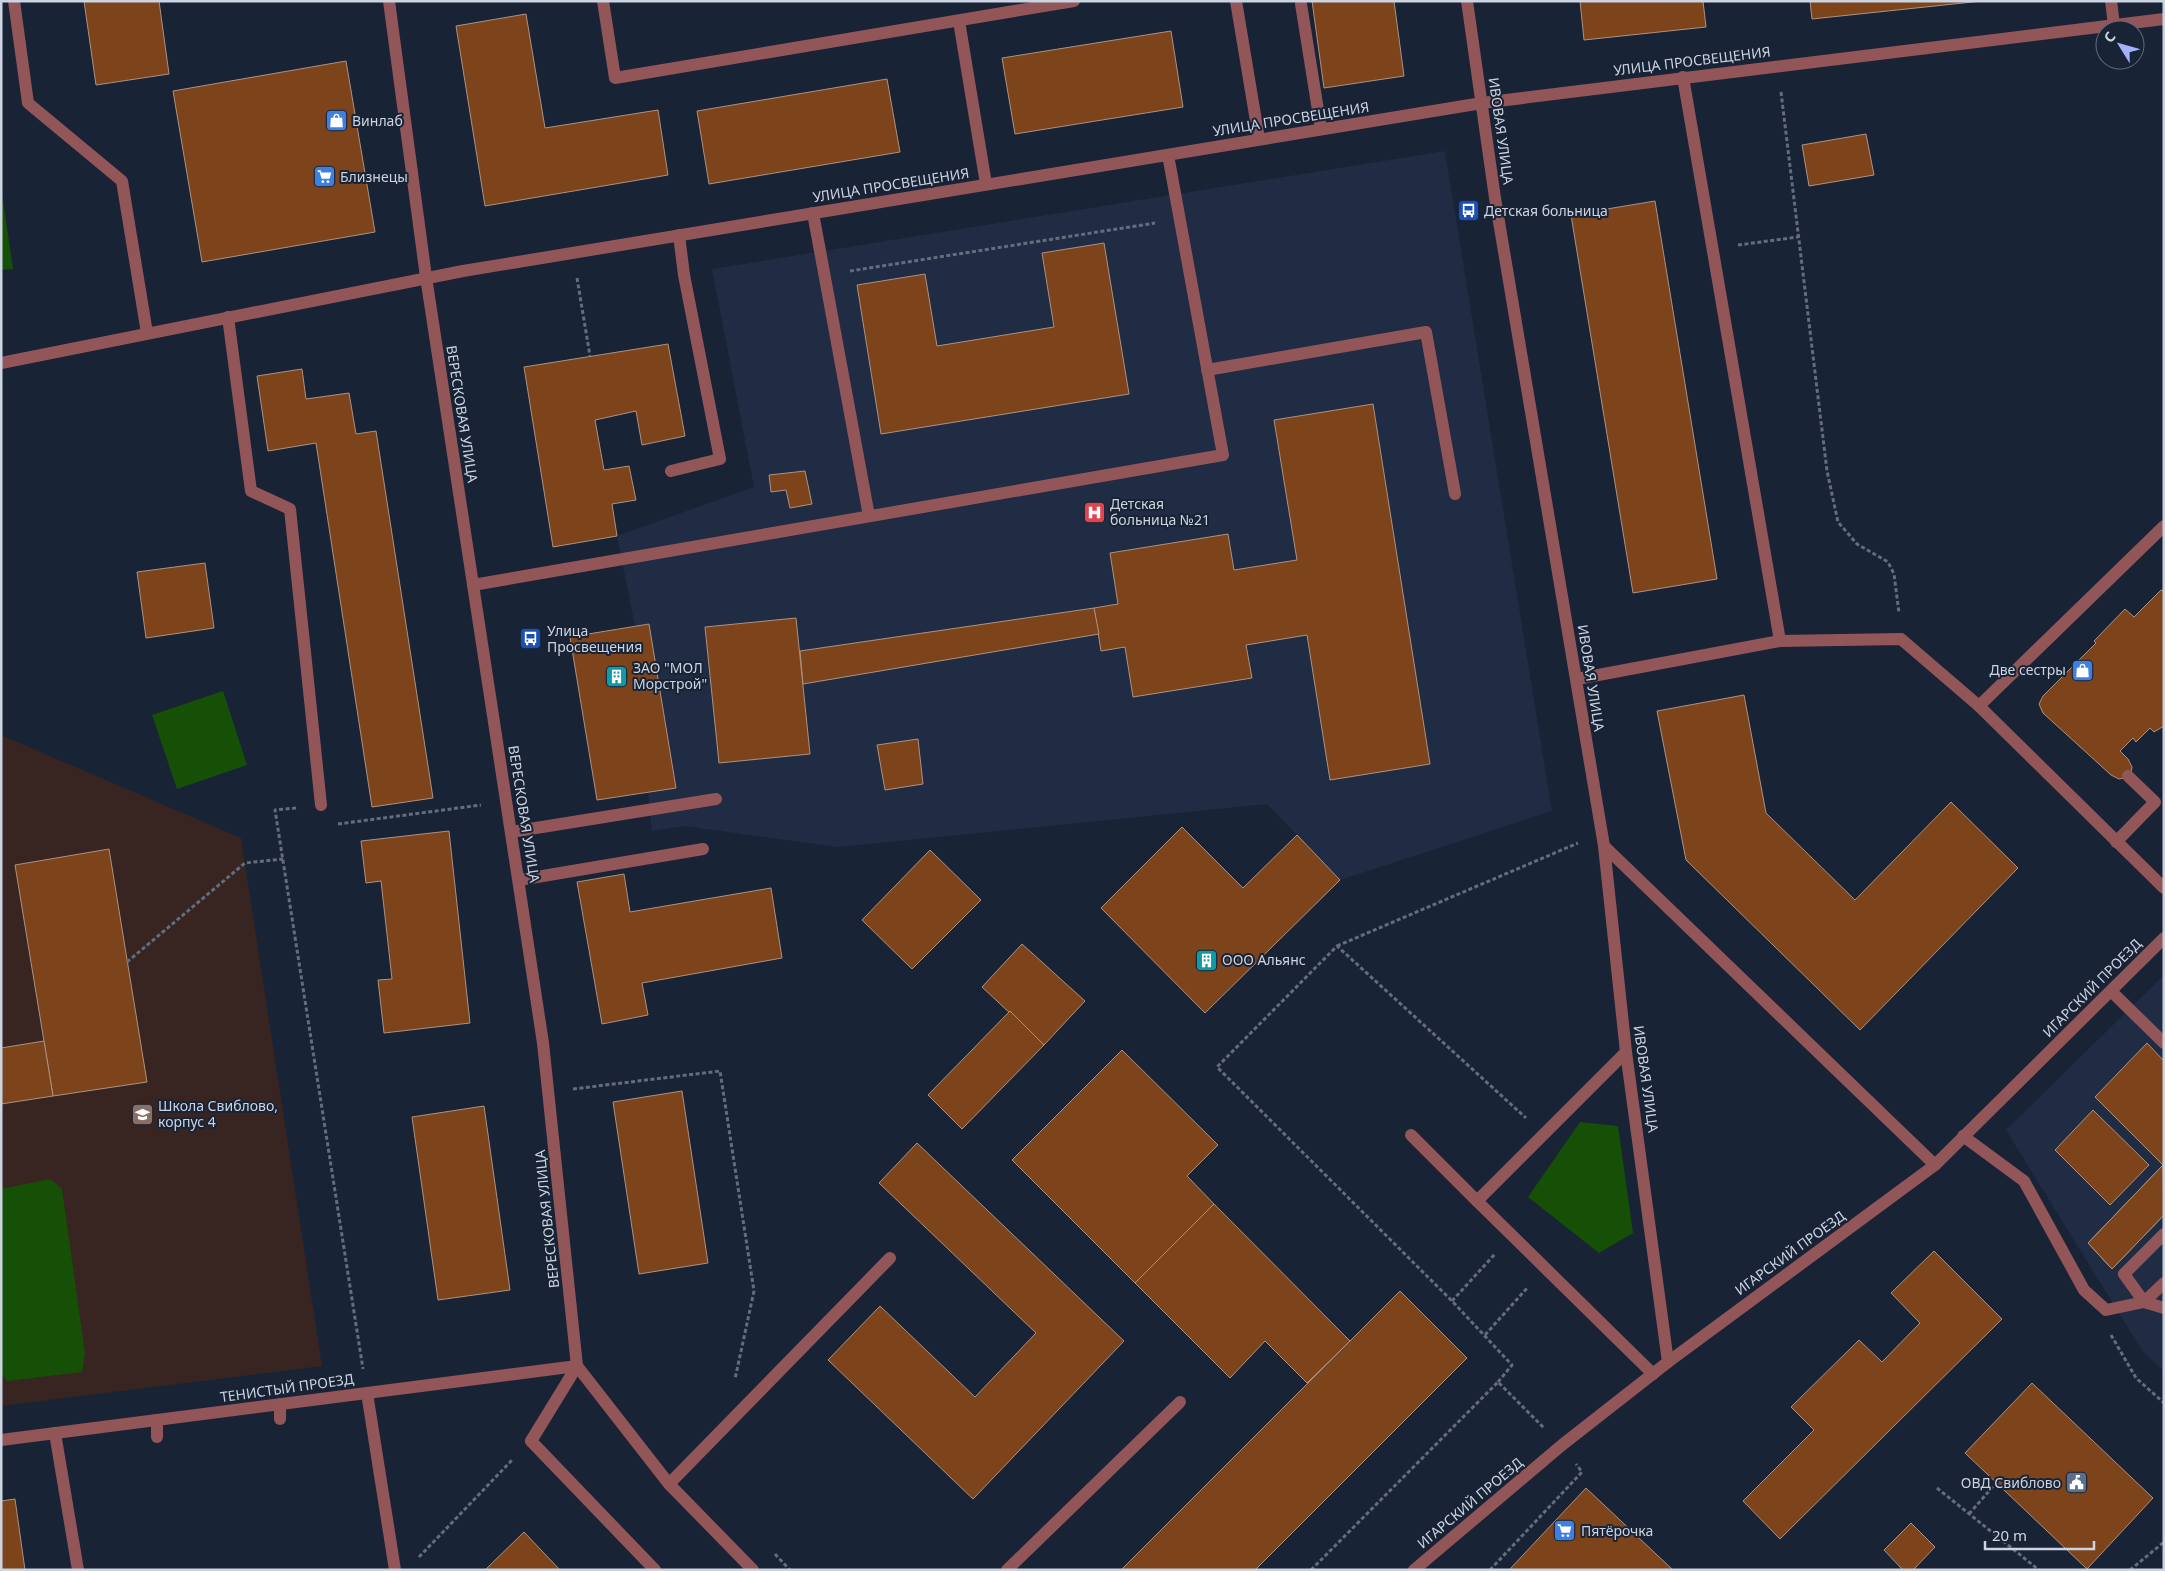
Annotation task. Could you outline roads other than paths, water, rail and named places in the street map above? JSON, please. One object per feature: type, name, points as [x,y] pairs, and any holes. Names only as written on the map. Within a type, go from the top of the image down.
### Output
[{"type":"street","points":[[14,1],[28,103],[122,181],[147,333]]},
{"type":"street","name":"ВЕРЕСКОВАЯ УЛИЦА","points":[[389,1],[426,277],[543,1043],[577,1366]]},
{"type":"street","points":[[603,1],[615,78],[1074,1]]},
{"type":"street","points":[[1236,1],[1258,140]]},
{"type":"street","name":"ИВОВАЯ УЛИЦА","points":[[1467,1],[1495,198],[1603,839],[1626,1052],[1668,1362]]},
{"type":"street","points":[[2111,1],[2113,20]]},
{"type":"street","points":[[1301,4],[1321,129]]},
{"type":"street","name":"УЛИЦА ПРОСВЕЩЕНИЯ","points":[[2145,21],[2164,19]]},
{"type":"street","points":[[959,20],[986,184]]},
{"type":"street","name":"УЛИЦА ПРОСВЕЩЕНИЯ","points":[[1,363],[426,277],[1482,103],[2095,27]]},
{"type":"street","points":[[1684,78],[1780,641]]},
{"type":"street","points":[[473,584],[1224,455],[1168,155]]},
{"type":"street","points":[[813,213],[869,516]]},
{"type":"street","points":[[671,471],[720,460],[684,275],[679,235]]},
{"type":"street","points":[[228,317],[251,491],[290,508],[320,804]]},
{"type":"street","points":[[1208,370],[1426,332],[1455,494]]},
{"type":"street","points":[[1979,706],[2164,526]]},
{"type":"street","points":[[1577,679],[1780,641],[1902,639],[1979,706],[2164,888]]},
{"type":"street","points":[[2116,842],[2155,802],[2128,776]]},
{"type":"street","points":[[511,832],[716,799]]},
{"type":"street","points":[[1603,839],[1935,1165]]},
{"type":"street","points":[[519,880],[703,849]]},
{"type":"street","name":"ИГАРСКИЙ ПРОЕЗД","points":[[1414,1570],[1562,1445],[1668,1362],[1935,1165],[2164,938]]},
{"type":"street","points":[[2111,991],[2164,1043]]},
{"type":"street","points":[[1478,1201],[1626,1052]]},
{"type":"street","points":[[1410,1134],[1653,1374]]},
{"type":"street","points":[[1963,1136],[2024,1181],[2084,1290],[2106,1310],[2144,1302],[2164,1308]]},
{"type":"street","points":[[2144,1302],[2124,1274],[2164,1234]]},
{"type":"street","points":[[669,1484],[890,1258]]},
{"type":"street","points":[[2144,1302],[2164,1283]]},
{"type":"street","points":[[655,1570],[531,1441],[577,1366],[669,1484],[753,1570]]},
{"type":"street","name":"ТЕНИСТЫЙ ПРОЕЗД","points":[[1,1440],[577,1366]]},
{"type":"street","points":[[367,1393],[395,1570]]},
{"type":"street","points":[[1007,1570],[1180,1402]]},
{"type":"street","points":[[280,1404],[280,1419]]},
{"type":"street","points":[[157,1420],[157,1437]]},
{"type":"street","points":[[55,1433],[78,1570]]},
{"type":"place","name":"Винлаб","points":[[336,121]]},
{"type":"place","name":"Близнецы","points":[[324,177]]},
{"type":"place","name":"Детская больница","points":[[1468,211]]},
{"type":"place","name":"Детская больница №21","points":[[1094,512]]},
{"type":"place","name":"Улица Просвещения","points":[[531,639]]},
{"type":"place","name":"Две сестры","points":[[2082,670]]},
{"type":"place","name":"ЗАО \"МОЛ Морстрой\"","points":[[617,676]]},
{"type":"place","name":"ООО Альянс","points":[[1206,960]]},
{"type":"place","name":"Школа Свиблово, корпус 4","points":[[142,1114]]},
{"type":"place","name":"ОВД Свиблово","points":[[2077,1483]]},
{"type":"place","name":"Пятёрочка","points":[[1565,1531]]}]
